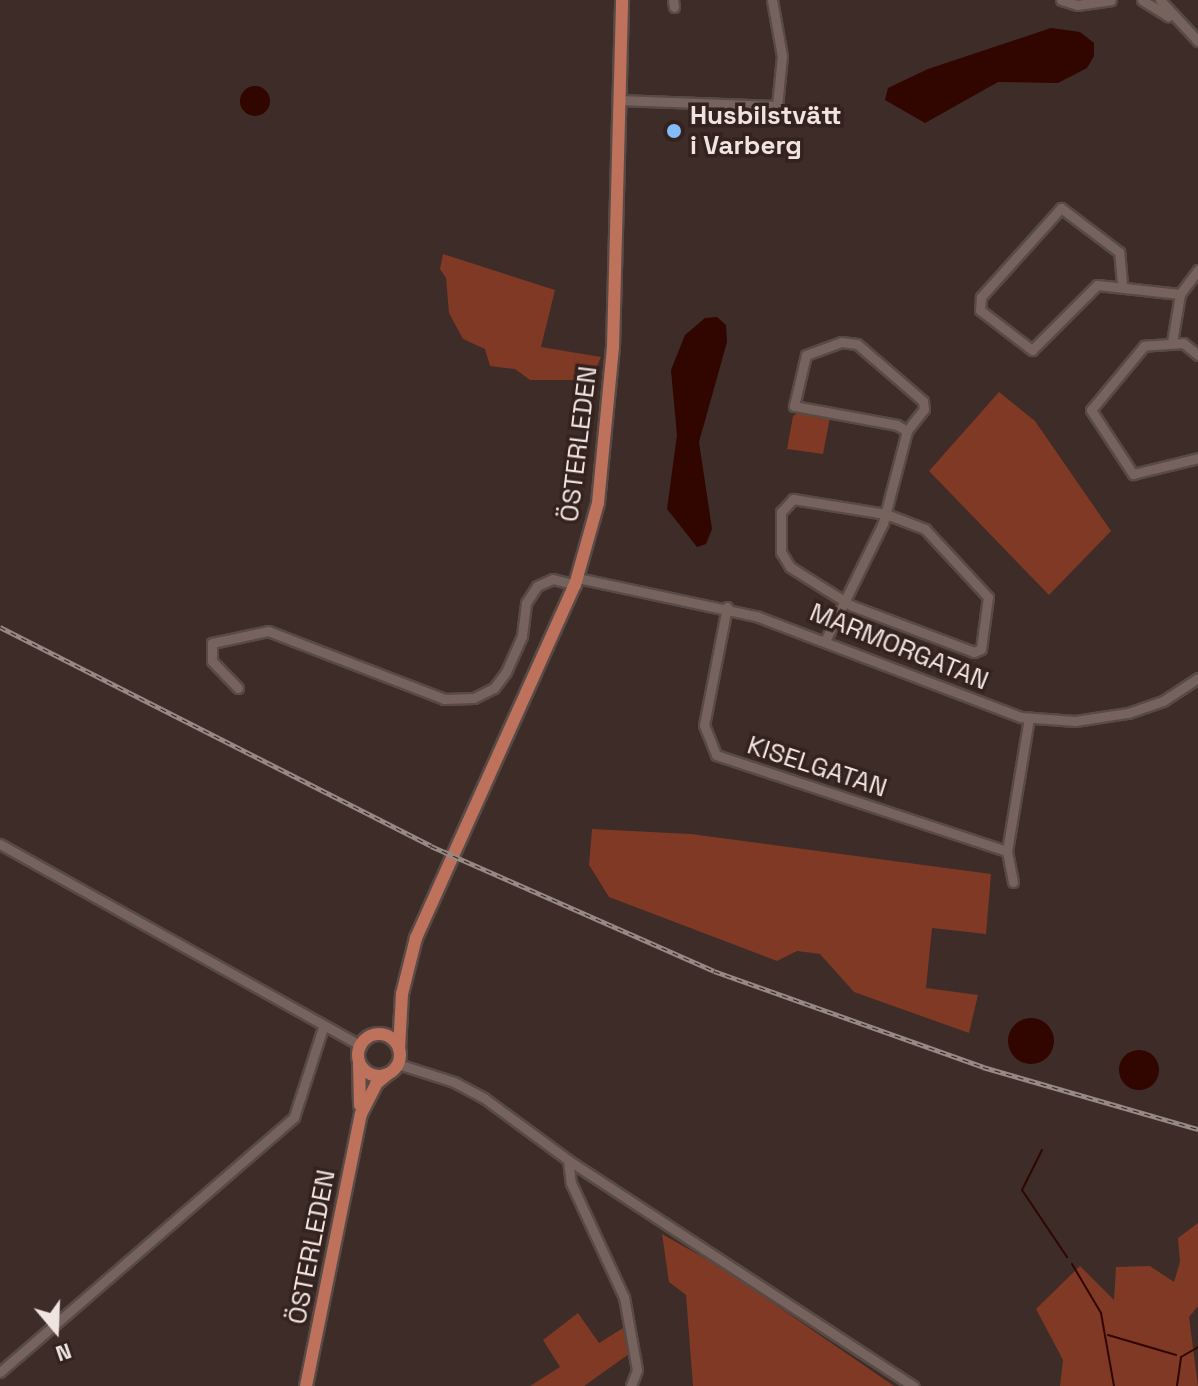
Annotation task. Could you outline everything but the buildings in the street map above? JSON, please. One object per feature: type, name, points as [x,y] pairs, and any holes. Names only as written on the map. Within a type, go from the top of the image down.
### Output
[{"type":"main road","name":"ÖSTERLEDEN","points":[[360,1117],[360,1053],[373,1035],[392,1020],[401,1000],[433,894],[576,581],[602,478],[613,348],[622,0]]},
{"type":"main road","name":"ÖSTERLEDEN","points":[[306,1386],[360,1117],[365,1101],[398,1064],[401,1000]]},
{"type":"main road","points":[[373,1035],[390,1038],[399,1049]]},
{"type":"main road","points":[[360,1053],[367,1072],[388,1074]]},
{"type":"street","points":[[619,100],[777,106],[782,56],[772,0]]},
{"type":"street","points":[[1061,0],[1085,4],[1111,0]]},
{"type":"street","points":[[1085,4],[1095,0]]},
{"type":"street","points":[[1142,0],[1181,24]]},
{"type":"street","points":[[1160,0],[1198,41]]},
{"type":"street","points":[[1122,284],[1119,252],[1061,208],[979,304],[985,316],[1032,350],[1092,288],[1122,284],[1180,294]]},
{"type":"street","points":[[1172,342],[1180,294],[1198,270]]},
{"type":"street","points":[[825,641],[886,514],[894,467],[907,431],[923,401],[857,344],[841,342],[806,355],[794,406],[897,425],[907,431]]},
{"type":"street","points":[[1198,355],[1187,345],[1172,342],[1154,342],[1140,349],[1094,403],[1092,413],[1133,474],[1198,458]]},
{"type":"street","points":[[793,499],[886,514],[925,529],[986,593],[989,612],[981,649],[974,652],[845,601],[784,560],[783,506],[793,499]]},
{"type":"street","name":"MARMORGATAN","points":[[238,688],[212,661],[212,643],[268,631],[444,699],[474,698],[494,688],[506,672],[522,636],[526,603],[537,586],[553,579],[727,607],[825,641],[992,708],[1029,718],[1075,721],[1128,713],[1163,701],[1198,678]]},
{"type":"street","name":"KISELGATAN","points":[[727,607],[704,725],[716,755],[1007,851]]},
{"type":"street","points":[[1013,882],[1007,851],[1029,718]]},
{"type":"street","points":[[0,844],[323,1027],[360,1053]]},
{"type":"street","points":[[0,1372],[294,1117],[323,1027]]},
{"type":"street","points":[[398,1064],[468,1089],[568,1160],[914,1386]]},
{"type":"street","points":[[568,1160],[571,1183],[624,1297],[637,1370],[631,1386]]},
{"type":"shaded area","points":[[1051,28],[1080,32],[1094,43],[1094,56],[1087,68],[1058,83],[998,82],[925,123],[885,100],[888,88],[928,69]]},
{"type":"shaded area","points":[[255,86],[266,90],[270,101],[266,112],[255,116],[244,112],[240,101],[244,90]]},
{"type":"shaded area","points":[[443,254],[555,290],[541,347],[601,357],[591,380],[530,380],[515,369],[490,366],[485,349],[463,339],[449,313],[446,278],[440,269]]},
{"type":"shaded area","points":[[717,317],[726,325],[727,342],[699,442],[712,529],[706,544],[697,547],[667,509],[677,435],[671,370],[685,335],[705,318]]},
{"type":"shaded area","points":[[999,392],[1035,421],[1111,531],[1049,595],[929,471]]},
{"type":"shaded area","points":[[802,411],[830,417],[823,454],[787,449],[793,416]]},
{"type":"shaded area","points":[[592,829],[691,834],[991,874],[986,934],[932,928],[926,988],[978,995],[969,1033],[854,992],[820,954],[797,951],[777,961],[609,897],[589,865]]},
{"type":"shaded area","points":[[1031,1018],[1048,1024],[1054,1041],[1048,1058],[1031,1064],[1014,1058],[1008,1041],[1014,1024]]},
{"type":"shaded area","points":[[1139,1050],[1153,1056],[1159,1070],[1153,1084],[1139,1090],[1125,1084],[1119,1070],[1125,1056]]},
{"type":"shaded area","points":[[1198,1223],[1198,1306],[1189,1317],[1198,1386],[1060,1386],[1063,1360],[1036,1309],[1080,1266],[1114,1300],[1116,1267],[1150,1266],[1174,1282],[1180,1262],[1178,1238]]},
{"type":"shaded area","points":[[662,1234],[722,1268],[894,1386],[693,1386],[686,1295],[669,1282]]},
{"type":"shaded area","points":[[578,1313],[599,1343],[623,1328],[629,1354],[584,1386],[530,1386],[560,1367],[543,1340]]},
{"type":"waterway","points":[[1042,1150],[1022,1190],[1067,1257]]},
{"type":"waterway","points":[[1072,1264],[1101,1313],[1114,1386]]},
{"type":"waterway","points":[[1108,1335],[1176,1355]]},
{"type":"waterway","points":[[1177,1386],[1181,1357],[1198,1347]]},
{"type":"railway","points":[[0,627],[431,846],[714,971],[983,1067],[1198,1129]]},
{"type":"place","name":"Husbilstvätt i Varberg","points":[[674,131]]}]
